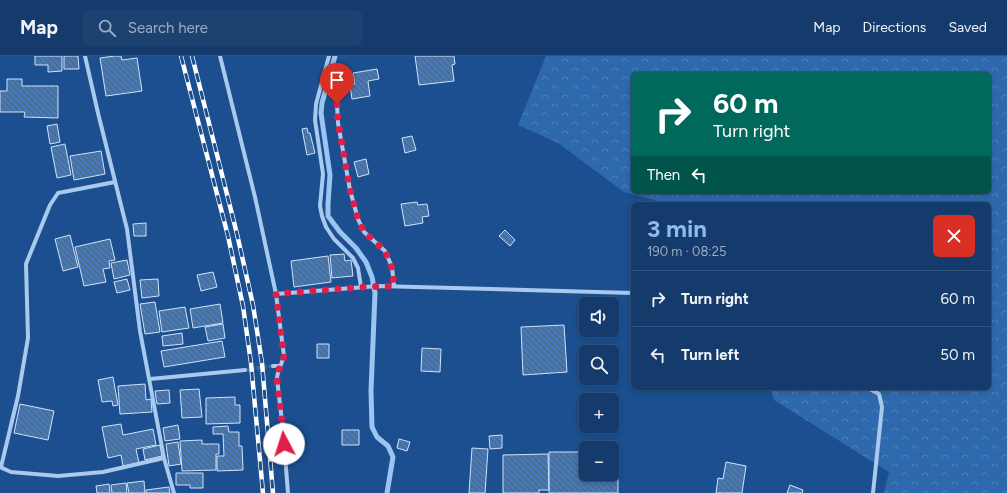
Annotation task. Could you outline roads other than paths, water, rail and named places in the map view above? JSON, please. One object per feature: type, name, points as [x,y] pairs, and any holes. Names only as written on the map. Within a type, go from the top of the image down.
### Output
[{"type":"street","points":[[85,56],[127,228],[140,331],[164,458],[174,493]]},
{"type":"street","points":[[220,56],[255,197],[276,294],[284,356],[277,379],[288,493]]},
{"type":"street","points":[[329,56],[316,104],[314,120],[323,174],[320,206],[326,227],[334,239],[353,258],[358,268],[362,287]]},
{"type":"street","points":[[345,69],[337,104],[338,122],[350,190],[358,219],[364,232],[385,251],[392,268],[394,286]]},
{"type":"street","points":[[115,182],[58,193],[50,205],[26,264],[28,338],[18,396],[0,467],[11,472],[58,476],[104,472],[164,458]]},
{"type":"street","points":[[276,294],[371,286],[631,293]]},
{"type":"street","points":[[273,366],[280,366]]},
{"type":"street","points":[[150,379],[245,370]]},
{"type":"street","points":[[872,390],[879,394],[882,406],[873,493]]},
{"type":"waterway","points":[[335,56],[322,103],[321,113],[330,175],[328,216],[340,232],[356,248],[366,262],[372,277],[375,293],[371,391],[372,427],[377,437],[388,446],[393,457],[387,493]]},
{"type":"tunnel","points":[[245,370],[273,366]]},
{"type":"railway","points":[[181,56],[228,236],[243,306],[251,363],[263,493]]},
{"type":"railway","points":[[192,56],[237,234],[253,305],[262,363],[273,493]]}]
